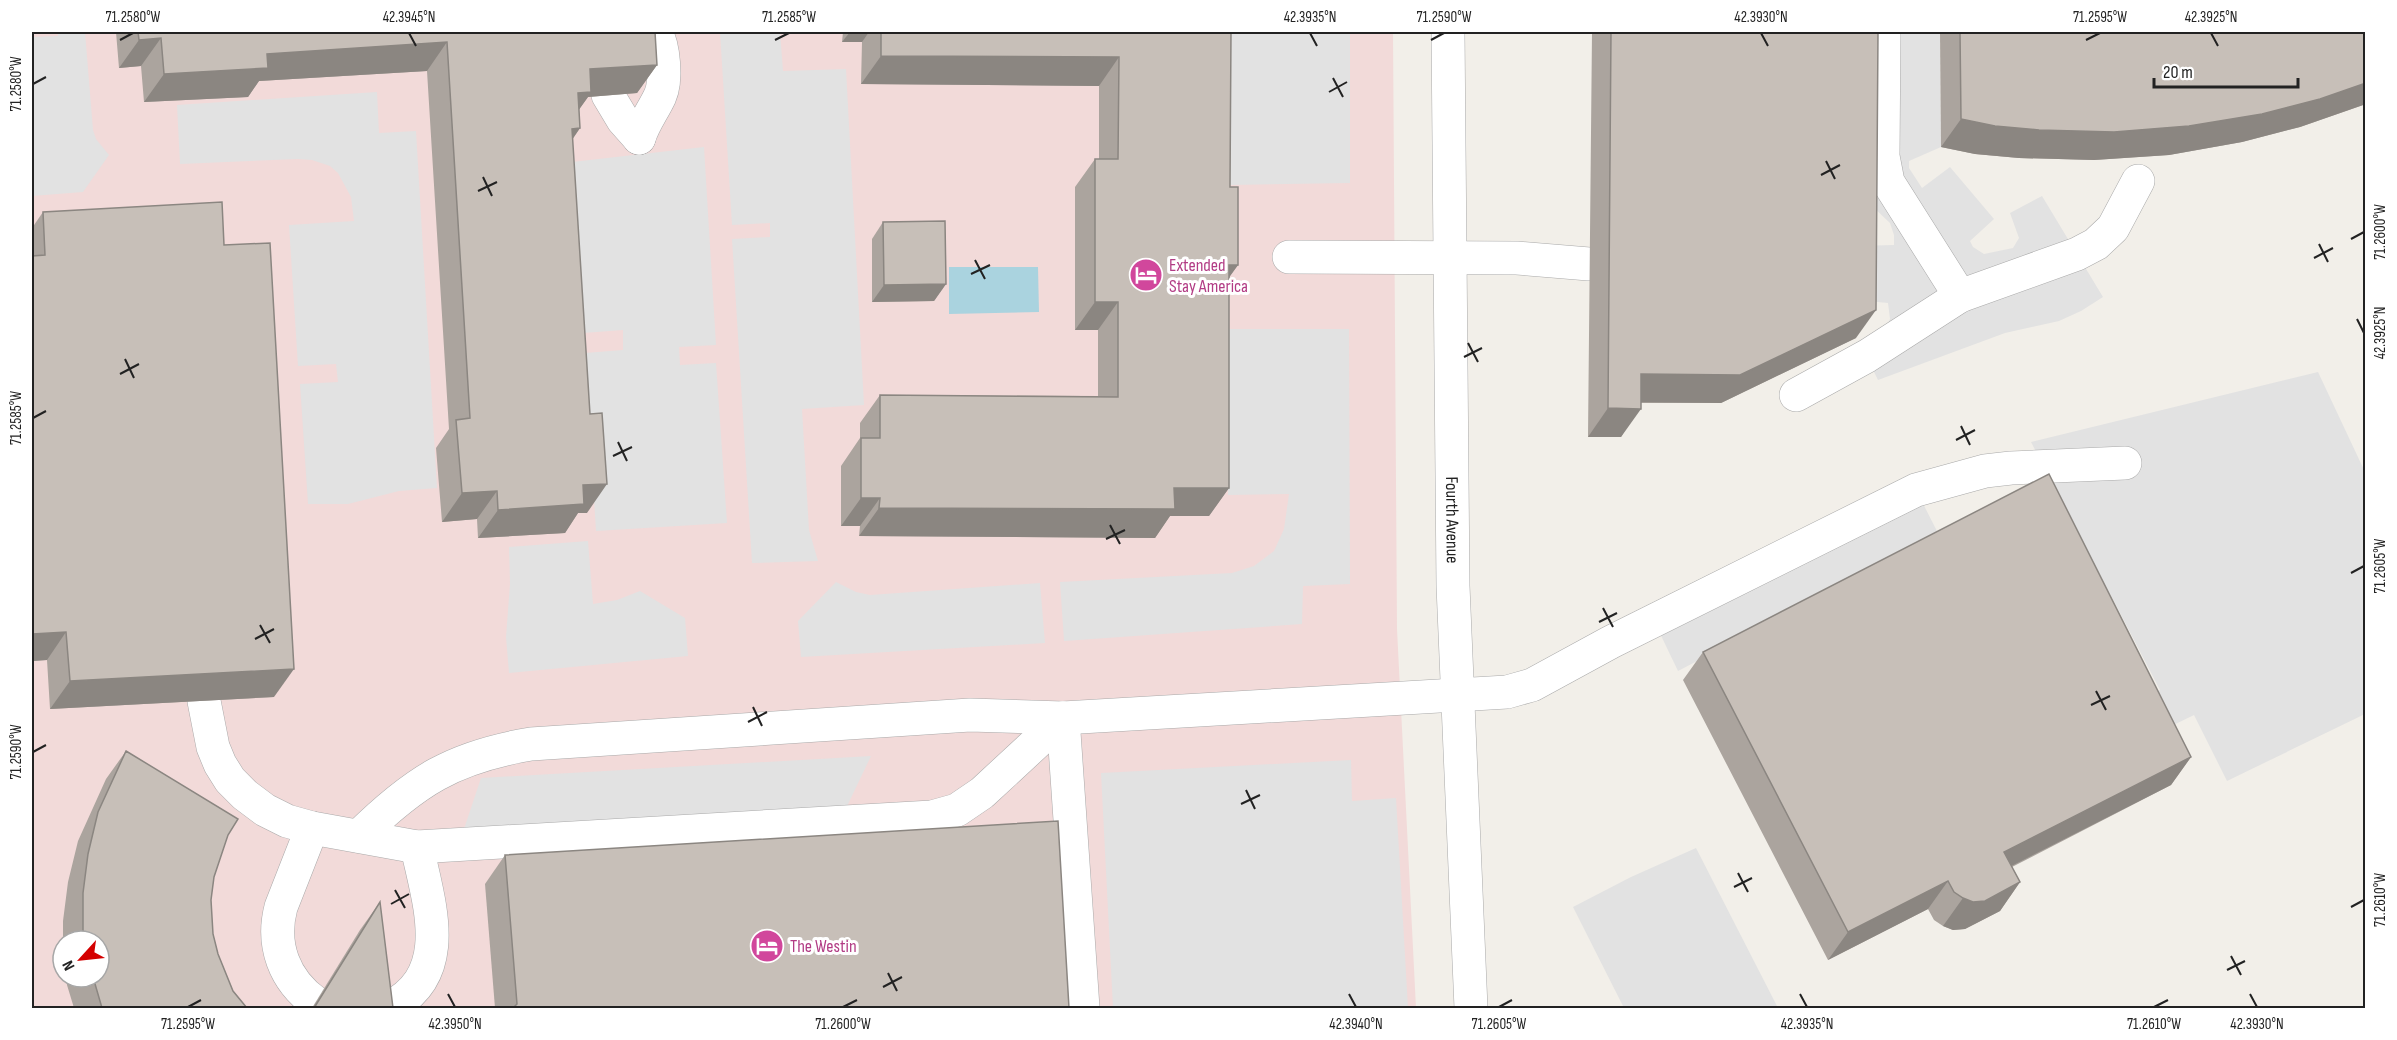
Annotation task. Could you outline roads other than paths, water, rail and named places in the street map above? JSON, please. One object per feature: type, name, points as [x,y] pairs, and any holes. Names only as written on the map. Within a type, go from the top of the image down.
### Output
[{"type":"street","points":[[608,95],[623,120],[639,138],[662,93],[664,81],[661,50],[656,32]]},
{"type":"street","name":"Fourth Avenue","points":[[1448,32],[1452,513],[1471,1008]]},
{"type":"street","points":[[1884,32],[1883,156],[1888,182],[1960,296]]},
{"type":"street","points":[[1796,395],[1867,356],[1960,296],[2077,254],[2096,244],[2113,228],[2138,181]]},
{"type":"street","points":[[1289,257],[1517,258],[1589,264]]},
{"type":"street","points":[[359,836],[390,805],[413,787],[474,756],[531,744],[970,715],[1063,718],[1458,693],[1507,692],[1532,685],[1611,642],[1916,490],[1969,475],[2011,468],[2125,463]]},
{"type":"street","points":[[204,701],[213,747],[220,765],[230,780],[245,795],[265,810],[287,821],[312,828],[417,847],[932,818],[957,810],[982,793],[1063,718]]},
{"type":"street","points":[[1063,718],[1083,1008]]},
{"type":"street","points":[[312,828],[281,907],[278,918],[278,939],[285,969],[299,989],[316,1003]]},
{"type":"street","points":[[388,1008],[408,996],[417,987],[424,975],[432,951],[430,911],[417,847]]},
{"type":"water","points":[[949,267],[1038,267],[1039,312],[949,314]]},
{"type":"place","name":"Extended Stay America","points":[[1146,275]]},
{"type":"place","name":"The Westin","points":[[767,946]]}]
